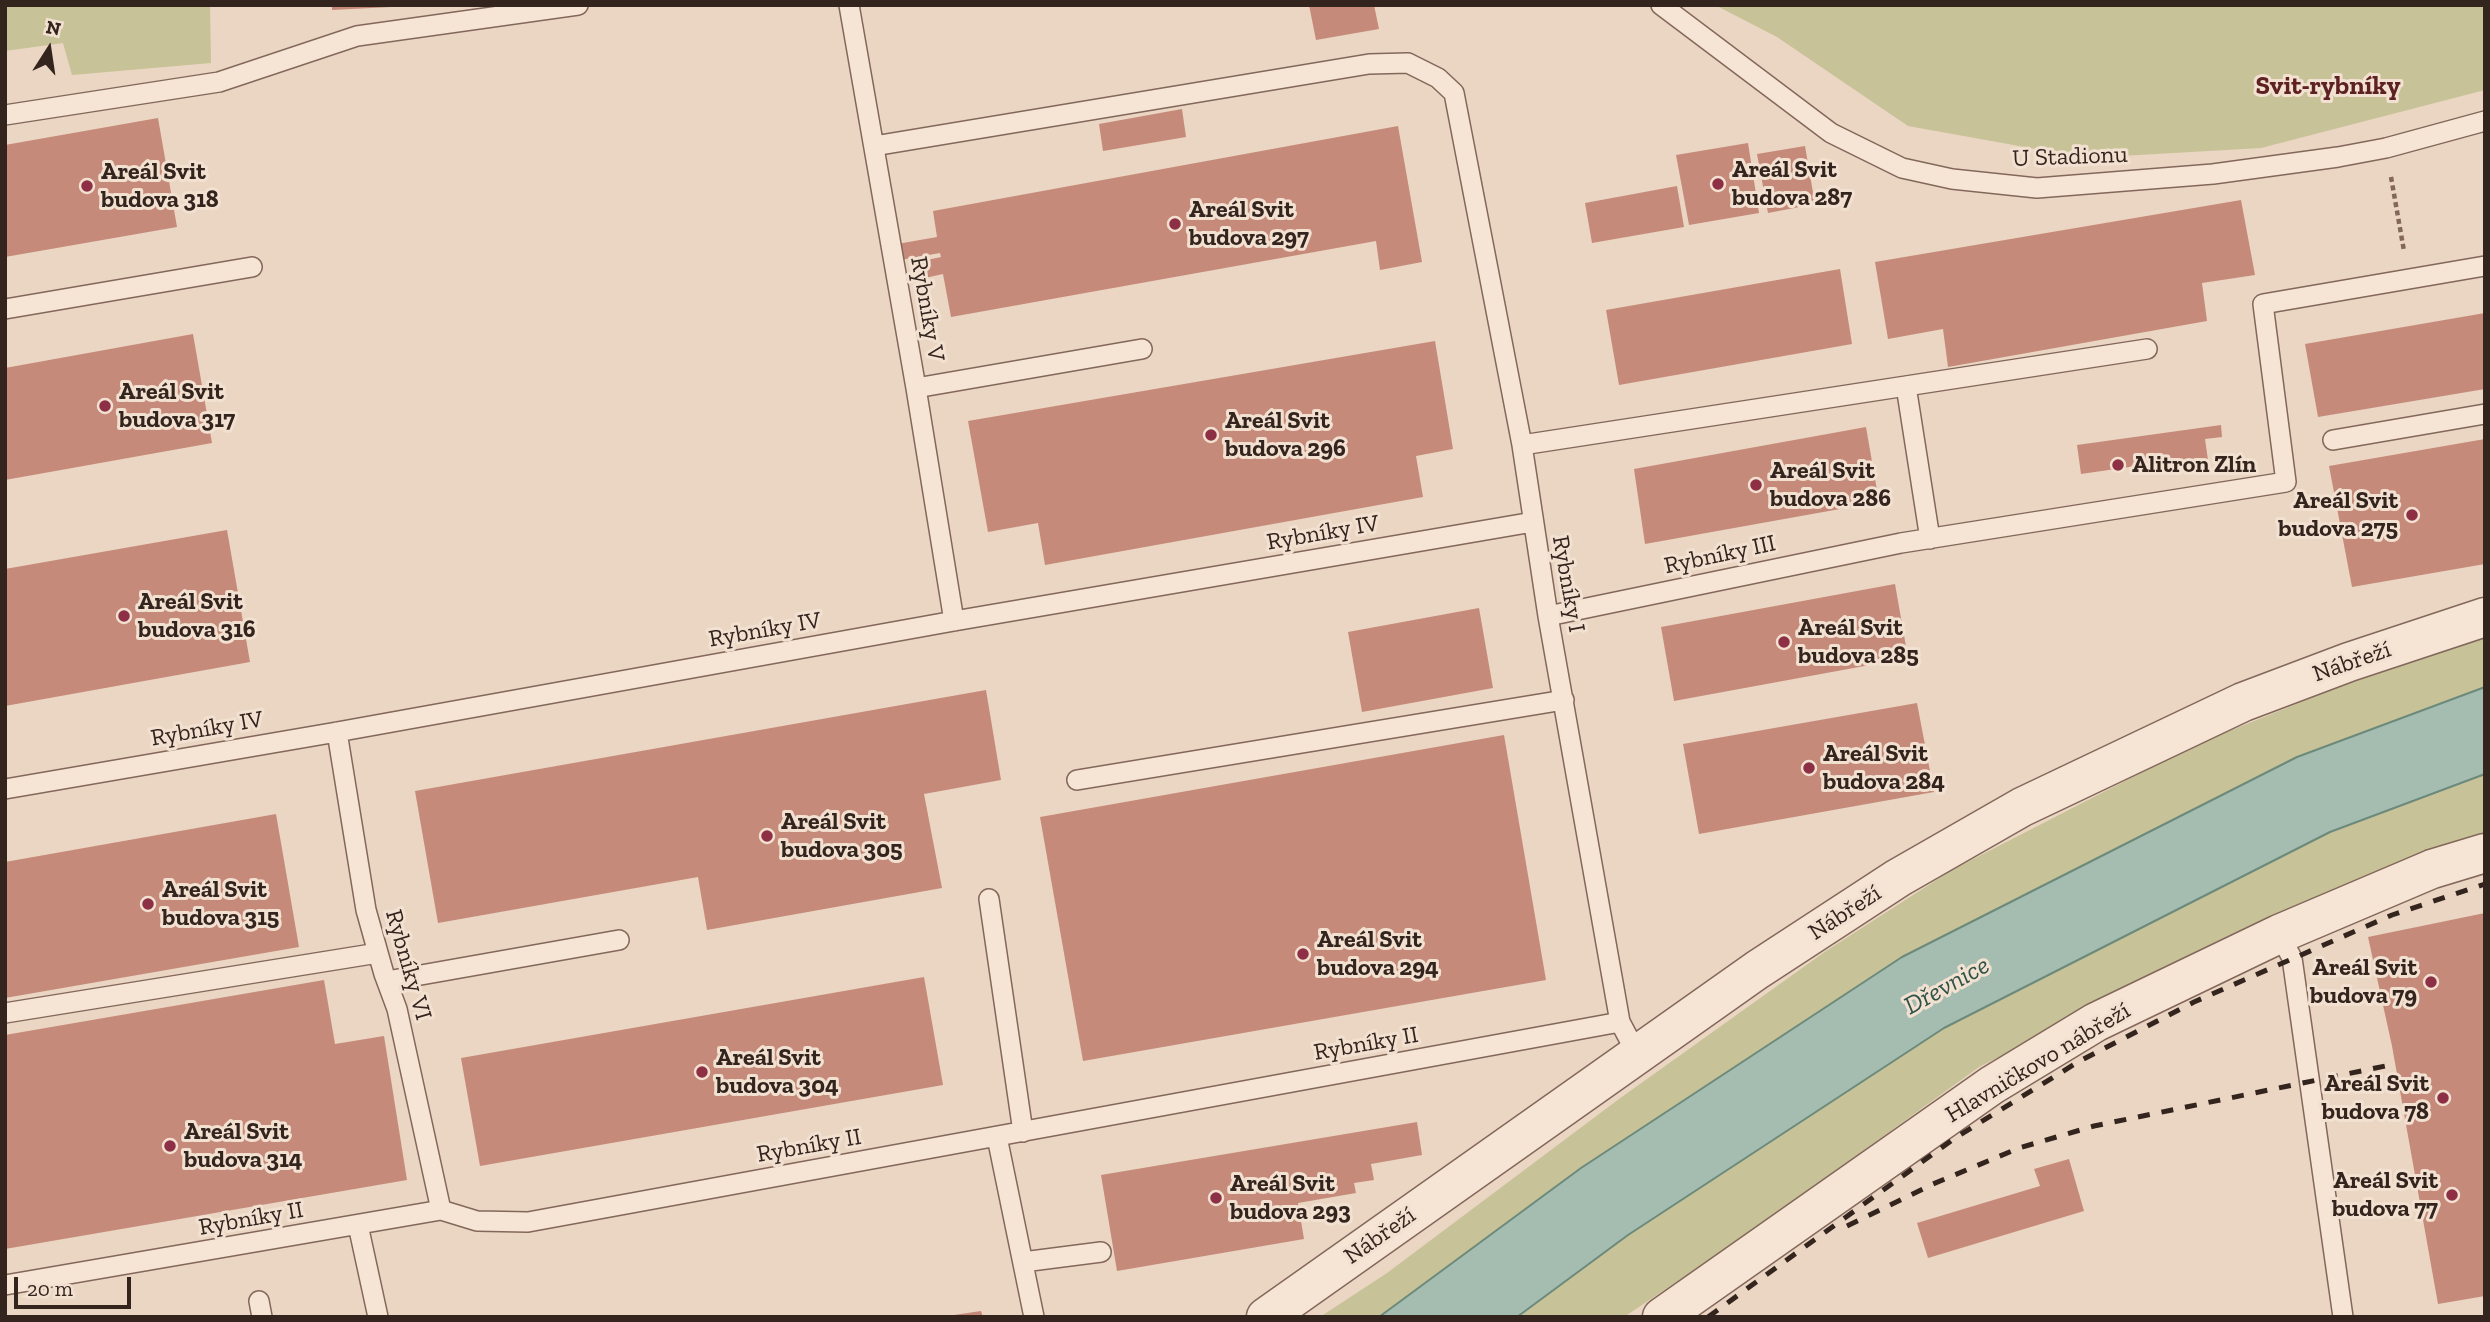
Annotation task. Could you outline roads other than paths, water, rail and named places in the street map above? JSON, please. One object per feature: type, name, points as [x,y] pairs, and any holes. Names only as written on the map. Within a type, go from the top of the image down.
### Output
[{"type":"street","name":"Nábřeží","points":[[1266,1317],[1629,1038],[1757,970],[1888,885],[2022,807],[2243,702],[2349,662],[2485,617]]},
{"type":"street","name":"Hlavničkovo nábřeží","points":[[1671,1314],[1992,1085],[2096,1022],[2279,934],[2432,869],[2485,853]]},
{"type":"lane","points":[[5,115],[219,82],[357,36],[578,5]]},
{"type":"lane","name":"Rybníky V","points":[[849,5],[954,621]]},
{"type":"lane","name":"U Stadionu","points":[[1661,5],[1831,133],[1902,168],[1952,179],[2036,188],[2213,174],[2386,148],[2485,121]]},
{"type":"lane","name":"Rybníky I","points":[[874,146],[1369,64],[1408,63],[1438,78],[1454,93],[1522,445],[1548,616],[1629,1038]]},
{"type":"lane","name":"Rybníky III","points":[[1548,616],[1901,543],[2286,482],[2263,304],[2485,266]]},
{"type":"lane","points":[[5,309],[253,267]]},
{"type":"lane","points":[[916,388],[1142,349]]},
{"type":"lane","points":[[1522,445],[2147,349]]},
{"type":"lane","points":[[1906,386],[1930,539]]},
{"type":"lane","points":[[2333,440],[2485,414]]},
{"type":"lane","name":"Rybníky IV","points":[[5,789],[954,621],[1533,522]]},
{"type":"lane","points":[[1077,780],[1564,700]]},
{"type":"lane","name":"Rybníky VI","points":[[337,732],[366,910],[397,1009],[441,1210]]},
{"type":"lane","points":[[989,899],[1023,1132]]},
{"type":"lane","points":[[2279,934],[2292,958],[2343,1317]]},
{"type":"lane","points":[[387,981],[619,940]]},
{"type":"lane","points":[[5,1013],[378,953]]},
{"type":"lane","name":"Rybníky II","points":[[5,1285],[441,1210],[477,1221],[528,1222],[1023,1132],[1629,1038]]},
{"type":"lane","points":[[997,1137],[1034,1317]]},
{"type":"lane","points":[[359,1226],[379,1317]]},
{"type":"lane","points":[[1023,1262],[1101,1252]]},
{"type":"water","name":"Dřevnice","points":[[2485,687],[2485,774],[2330,832],[1944,1028],[1628,1235],[1517,1317],[1379,1317],[1581,1168],[1902,957],[2297,757]]},
{"type":"railway","points":[[1708,1317],[1955,1138],[2078,1062],[2194,1002],[2392,915],[2485,884]]},
{"type":"railway","points":[[1847,1226],[1933,1184],[2019,1148],[2094,1126],[2395,1064]]},
{"type":"place","name":"Areál Svit budova 287","points":[[1718,184]]},
{"type":"place","name":"Areál Svit budova 318","points":[[87,186]]},
{"type":"place","name":"Areál Svit budova 297","points":[[1175,224]]},
{"type":"place","name":"Areál Svit budova 317","points":[[105,406]]},
{"type":"place","name":"Areál Svit budova 296","points":[[1211,435]]},
{"type":"place","name":"Alitron Zlín","points":[[2118,465]]},
{"type":"place","name":"Areál Svit budova 286","points":[[1756,485]]},
{"type":"place","name":"Areál Svit budova 275","points":[[2412,515]]},
{"type":"place","name":"Areál Svit budova 316","points":[[124,616]]},
{"type":"place","name":"Areál Svit budova 285","points":[[1784,642]]},
{"type":"place","name":"Areál Svit budova 284","points":[[1809,768]]},
{"type":"place","name":"Areál Svit budova 305","points":[[767,836]]},
{"type":"place","name":"Areál Svit budova 315","points":[[148,904]]},
{"type":"place","name":"Areál Svit budova 294","points":[[1303,954]]},
{"type":"place","name":"Areál Svit budova 79","points":[[2431,982]]},
{"type":"place","name":"Areál Svit budova 304","points":[[702,1072]]},
{"type":"place","name":"Areál Svit budova 78","points":[[2443,1098]]},
{"type":"place","name":"Areál Svit budova 314","points":[[170,1146]]},
{"type":"place","name":"Areál Svit budova 77","points":[[2452,1195]]},
{"type":"place","name":"Areál Svit budova 293","points":[[1216,1198]]},
{"type":"district","name":"Svit-rybníky","points":[[2328,87]]}]
